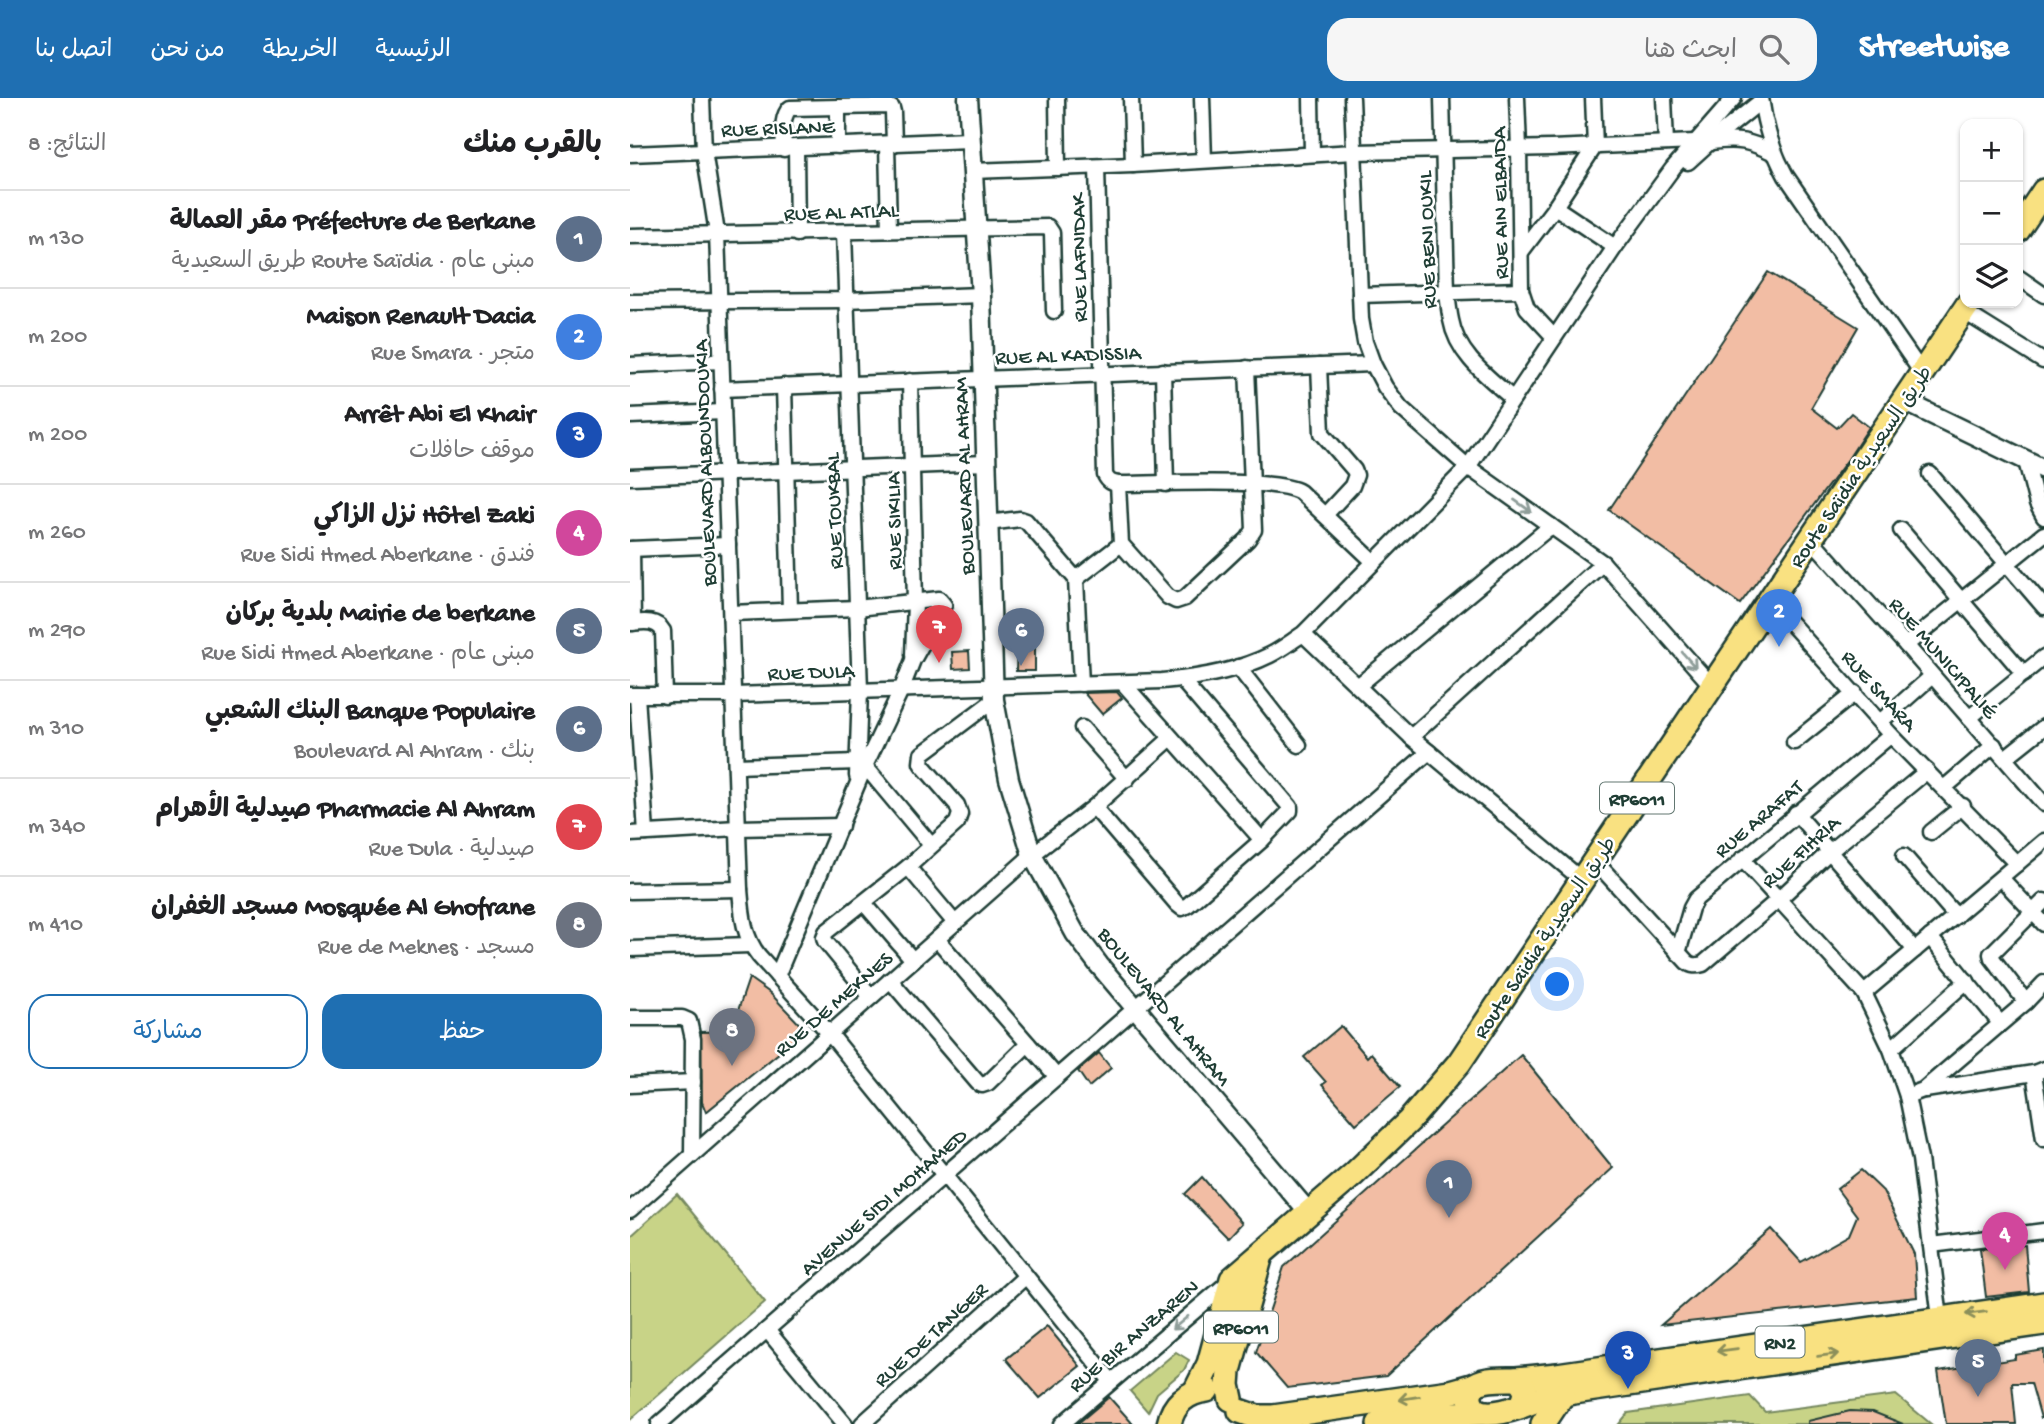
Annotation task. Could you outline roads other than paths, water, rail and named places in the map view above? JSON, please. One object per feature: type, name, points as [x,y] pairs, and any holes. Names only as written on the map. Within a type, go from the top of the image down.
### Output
[{"type":"highway","points":[[2023,222],[2044,191]]},
{"type":"highway","name":"Route Saïdia طريق السعيدية","points":[[1232,1279],[1354,1174],[1409,1121],[1443,1083],[1965,308]]},
{"type":"highway","name":"RP6011","points":[[1238,1411],[1228,1385],[1229,1371],[1261,1255]]},
{"type":"highway","name":"RP6011","points":[[1195,1392],[1209,1364],[1232,1279]]},
{"type":"highway","name":"RN2","points":[[1195,1392],[1217,1392],[1238,1411],[1257,1417],[1273,1417],[1450,1392],[1485,1381],[1556,1375],[2044,1304]]},
{"type":"highway","name":"RN2","points":[[1379,1424],[1451,1414],[1502,1414],[1540,1399],[1563,1394],[2044,1323]]},
{"type":"highway","points":[[1475,1385],[1470,1394],[1471,1404],[1475,1409],[1502,1414],[1525,1398],[1523,1385],[1516,1379]]},
{"type":"highway","points":[[1169,1424],[1176,1405],[1195,1392]]},
{"type":"highway","points":[[1544,1424],[1563,1394]]},
{"type":"street","name":"BOULEVARD ALBOUNDOUKIA","points":[[702,98],[704,151],[717,233],[740,889],[750,945]]},
{"type":"street","name":"BOULEVARD AL AHRAM","points":[[968,98],[981,295],[994,693],[1009,779],[1032,855],[1075,933],[1135,1010],[1309,1213]]},
{"type":"street","points":[[1057,98],[1058,168]]},
{"type":"street","points":[[1131,98],[1133,165]]},
{"type":"street","points":[[1202,98],[1204,160]]},
{"type":"street","points":[[1311,98],[1312,155]]},
{"type":"street","points":[[1352,98],[1361,319],[1365,342],[1385,387],[1401,408],[1468,467],[1603,563],[1712,686]]},
{"type":"street","name":"RUE BENI OUKIL","points":[[1442,98],[1447,292],[1451,322],[1472,362],[1513,398]]},
{"type":"street","name":"RUE AIN ELBAIDA","points":[[1517,98],[1521,290],[1527,308],[1555,337]]},
{"type":"street","points":[[1521,252],[1555,207],[1595,146],[1592,98]]},
{"type":"street","points":[[1664,98],[1666,144]]},
{"type":"street","points":[[1702,142],[1734,98]]},
{"type":"street","points":[[1702,142],[1761,100],[1767,132],[1786,176],[1922,373]]},
{"type":"street","points":[[838,107],[838,146]]},
{"type":"street","points":[[797,233],[790,149],[784,118],[790,108],[892,108],[889,230]]},
{"type":"street","points":[[972,171],[1097,167],[1354,152],[1666,144],[1731,139],[1745,140],[1774,153]]},
{"type":"street","name":"RUE RISLANE","points":[[630,154],[969,140]]},
{"type":"street","name":"RUE DULA","points":[[634,695],[734,695],[902,688],[994,693],[1081,684],[1181,679],[1238,667],[1270,654],[1303,634],[1468,467],[1615,247],[1673,167],[1702,142]]},
{"type":"street","name":"RUE LAFNIDAK","points":[[1097,167],[1105,475],[1109,482],[1118,484]]},
{"type":"street","points":[[1555,207],[1615,247]]},
{"type":"street","name":"RUE AL ATLAL","points":[[630,236],[1048,227],[1051,231],[1054,311]]},
{"type":"street","name":"RUE TOUKBAL","points":[[844,232],[861,764]]},
{"type":"street","points":[[2023,281],[2044,295]]},
{"type":"street","points":[[1360,295],[1521,290]]},
{"type":"street","points":[[630,302],[845,300],[981,295]]},
{"type":"street","points":[[1967,308],[2043,360]]},
{"type":"street","points":[[630,365],[721,361]]},
{"type":"street","name":"RUE AL KADISSIA","points":[[722,389],[1373,364]]},
{"type":"street","points":[[1320,366],[1322,433],[1356,475],[1352,486],[1325,514]]},
{"type":"street","points":[[1247,368],[1252,484],[1254,525],[1251,535],[1185,598],[1176,601],[1168,597],[1121,544],[1118,484],[1252,484],[1295,489],[1374,562]]},
{"type":"street","points":[[1163,371],[1166,484]]},
{"type":"street","name":"RUE SIKILIA","points":[[910,381],[915,603],[912,660]]},
{"type":"street","points":[[784,386],[790,610]]},
{"type":"street","points":[[1903,401],[2044,468]]},
{"type":"street","points":[[630,416],[723,412]]},
{"type":"street","points":[[2026,461],[2037,504],[2044,517]]},
{"type":"street","points":[[630,477],[986,463]]},
{"type":"street","points":[[1930,474],[2044,607]]},
{"type":"street","points":[[988,523],[1020,519],[1026,521],[1076,579],[1081,684]]},
{"type":"street","points":[[1359,685],[1551,526]]},
{"type":"street","points":[[1901,530],[2024,674]]},
{"type":"street","points":[[1906,645],[2044,534]]},
{"type":"street","name":"RUE MUNICIPALIÉ","points":[[1811,539],[2044,804]]},
{"type":"street","points":[[1076,579],[1121,544]]},
{"type":"street","points":[[665,696],[663,631],[660,625],[631,623],[631,549],[728,545]]},
{"type":"street","points":[[1411,737],[1603,563]]},
{"type":"street","points":[[731,613],[857,608],[939,599],[944,605],[912,660],[902,688],[861,764],[857,789],[777,976]]},
{"type":"street","name":"RUE SMARA","points":[[1770,600],[1891,735],[2017,864]]},
{"type":"street","points":[[1303,634],[1411,737],[1589,870],[1678,953]]},
{"type":"street","points":[[1969,718],[2044,657]]},
{"type":"street","points":[[1238,667],[1300,745]]},
{"type":"street","points":[[1880,722],[1932,676]]},
{"type":"street","points":[[1094,807],[1182,908],[1262,840],[1288,814],[1290,807],[1181,679]]},
{"type":"street","points":[[1123,682],[1262,840]]},
{"type":"street","points":[[871,997],[824,937],[826,932],[908,867],[957,823],[960,814],[957,805],[923,766],[922,754],[994,693]]},
{"type":"street","points":[[1794,742],[1855,693]]},
{"type":"street","points":[[634,695],[646,833]]},
{"type":"street","points":[[2005,758],[2044,727]]},
{"type":"street","points":[[1082,728],[1127,779]]},
{"type":"street","name":"RUE ARAFAT","points":[[1678,953],[1696,899],[1891,735]]},
{"type":"street","name":"RUE DE MEKNES","points":[[630,1210],[1032,855],[1094,807],[1171,738]]},
{"type":"street","points":[[1944,788],[1994,745]]},
{"type":"street","name":"AVENUE SIDI MOHAMED","points":[[659,1424],[1429,752]]},
{"type":"street","points":[[861,764],[931,845]]},
{"type":"street","points":[[736,766],[861,764]]},
{"type":"street","name":"RUE FIHRIA","points":[[1678,953],[1692,965],[1703,964],[1829,852],[1927,771]]},
{"type":"street","points":[[1931,832],[1962,806]]},
{"type":"street","points":[[1797,813],[1915,950]]},
{"type":"street","points":[[630,834],[841,826]]},
{"type":"street","points":[[1864,993],[2044,841]]},
{"type":"street","points":[[1905,856],[1956,916]]},
{"type":"street","points":[[1742,859],[1864,993],[1891,1049],[1907,1096],[1920,1159],[1940,1318]]},
{"type":"street","points":[[908,867],[955,923]]},
{"type":"street","points":[[2001,878],[2044,924]]},
{"type":"street","points":[[630,891],[740,889]]},
{"type":"street","points":[[2026,1002],[1991,954],[2044,901]]},
{"type":"street","points":[[864,903],[913,960]]},
{"type":"street","points":[[1930,937],[2000,1023]]},
{"type":"street","points":[[937,939],[1057,1077]]},
{"type":"street","points":[[630,949],[750,945],[830,1034],[1111,1381]]},
{"type":"street","points":[[890,980],[982,1085],[988,1083],[1028,1044]]},
{"type":"street","points":[[1891,1049],[1967,981]]},
{"type":"street","points":[[1923,1090],[2026,1002],[2044,983]]},
{"type":"street","points":[[630,1018],[682,1018],[689,1021],[693,1040],[692,1155]]},
{"type":"street","points":[[1907,1096],[1923,1090],[2039,1071],[2043,1129]]},
{"type":"street","points":[[630,1085],[693,1082]]},
{"type":"street","points":[[1931,1245],[2044,1231]]},
{"type":"street","name":"RUE DE TANGER","points":[[862,1424],[1026,1276]]},
{"type":"street","name":"RUE BIR ANZAREN","points":[[1062,1424],[1232,1279]]},
{"type":"street","points":[[767,1329],[845,1424]]},
{"type":"place","name":"Maison Renault Dacia","points":[[1779,647]]},
{"type":"place","name":"Pharmacie Al Ahram صيدلية الأهرام","points":[[939,663]]},
{"type":"place","name":"Banque Populaire البنك الشعبي","points":[[1021,666]]},
{"type":"place","name":"Mosquée Al Ghofrane مسجد الغفران","points":[[732,1066]]},
{"type":"place","name":"Préfecture de Berkane مقر العمالة","points":[[1449,1218]]},
{"type":"place","name":"Hôtel Zaki نزل الزاكي","points":[[2005,1270]]},
{"type":"place","name":"Arrêt Abi El Khair","points":[[1628,1389]]},
{"type":"place","name":"Mairie de berkane بلدية بركان","points":[[1978,1397]]}]
